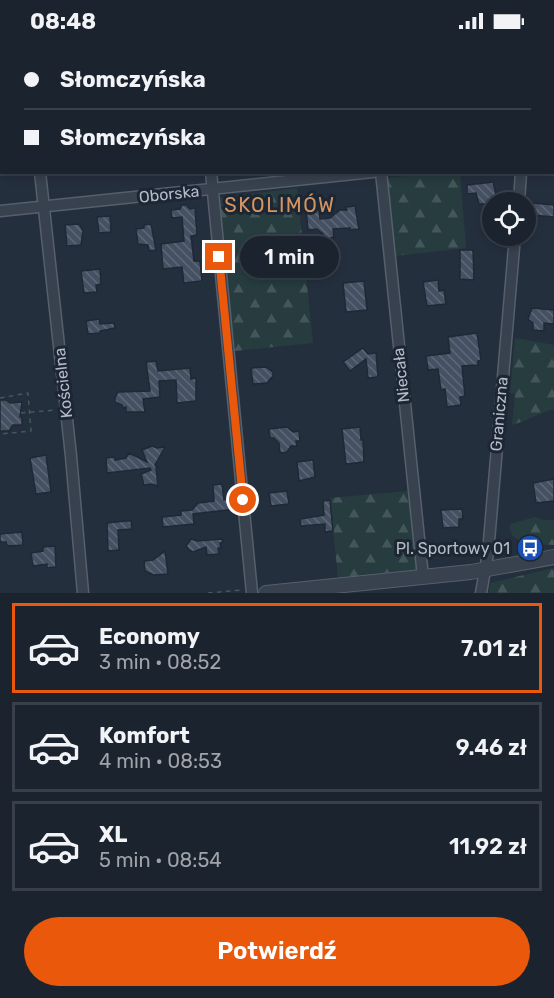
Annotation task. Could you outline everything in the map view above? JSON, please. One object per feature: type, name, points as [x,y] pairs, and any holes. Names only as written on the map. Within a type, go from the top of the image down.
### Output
[{"type":"street","name":"Kościelna","points":[[40,174],[71,456],[83,593]]},
{"type":"street","points":[[211,174],[252,593]]},
{"type":"street","name":"Oborska","points":[[0,211],[355,174]]},
{"type":"street","name":"Niecała","points":[[381,174],[423,577]]},
{"type":"street","points":[[520,192],[521,174]]},
{"type":"street","name":"Graniczna","points":[[481,593],[514,246]]},
{"type":"street","points":[[266,593],[485,570],[554,557]]},
{"type":"path","points":[[0,398],[28,393],[31,431],[0,434]]},
{"type":"path","points":[[21,413],[59,410]]},
{"type":"green space","points":[[460,174],[466,248],[395,256],[387,178]]},
{"type":"green space","points":[[297,188],[313,343],[235,351],[218,198]]},
{"type":"green space","points":[[515,338],[554,345],[554,409],[512,425],[515,394],[510,393]]},
{"type":"green space","points":[[408,491],[417,570],[338,578],[330,498]]},
{"type":"green space","points":[[535,517],[554,520],[554,545],[534,544],[513,536],[510,524]]},
{"type":"green space","points":[[554,568],[554,593],[489,593],[490,583]]},
{"type":"building","points":[[493,182],[496,192],[482,192],[482,204],[479,204],[476,193],[467,194],[467,185]]},
{"type":"building","points":[[536,203],[554,205],[554,217],[536,215]]},
{"type":"building","points":[[182,205],[190,209],[195,208],[197,235],[191,236],[194,261],[200,261],[202,281],[184,283],[182,267],[163,269],[161,244],[184,241],[182,217],[172,218],[171,210],[180,209]]},
{"type":"building","points":[[355,206],[359,229],[333,229],[334,237],[328,239],[324,238],[317,229],[308,230],[306,210],[319,209],[320,219],[330,218],[340,210],[347,210],[346,207]]},
{"type":"building","points":[[110,216],[111,232],[99,233],[97,217]]},
{"type":"building","points":[[79,224],[83,231],[81,245],[67,246],[65,225]]},
{"type":"building","points":[[151,224],[156,250],[149,251],[148,245],[138,244],[136,229]]},
{"type":"building","points":[[460,250],[473,250],[474,280],[460,279]]},
{"type":"building","points":[[100,269],[101,284],[96,285],[97,292],[84,293],[81,271]]},
{"type":"building","points":[[438,280],[439,291],[444,290],[446,304],[427,306],[423,282]]},
{"type":"building","points":[[364,281],[367,310],[346,312],[343,283]]},
{"type":"building","points":[[532,308],[554,310],[554,324],[544,323],[544,331],[533,330],[533,323],[528,319]]},
{"type":"building","points":[[99,319],[100,324],[114,323],[115,328],[88,334],[86,321]]},
{"type":"building","points":[[477,333],[481,360],[478,361],[478,365],[462,366],[465,396],[460,397],[461,405],[447,407],[445,389],[441,390],[438,369],[428,370],[426,356],[450,353],[448,337]]},
{"type":"building","points":[[363,348],[368,354],[376,353],[378,377],[368,378],[366,359],[350,371],[343,362]]},
{"type":"building","points":[[156,361],[158,371],[190,368],[191,379],[196,378],[196,401],[177,403],[176,380],[159,381],[160,397],[143,399],[145,412],[126,412],[126,407],[123,408],[115,402],[115,397],[118,392],[150,391],[146,362]]},
{"type":"building","points":[[266,367],[273,372],[273,376],[267,383],[253,384],[251,368]]},
{"type":"building","points":[[0,400],[10,403],[22,402],[20,417],[22,417],[22,425],[13,425],[9,431],[0,431]]},
{"type":"building","points":[[287,427],[293,432],[299,431],[300,441],[296,441],[297,446],[291,446],[287,452],[280,453],[279,443],[274,438],[270,438],[269,429]]},
{"type":"building","points":[[360,427],[364,462],[346,464],[342,429]]},
{"type":"building","points":[[152,446],[165,447],[155,465],[158,467],[156,467],[158,486],[144,485],[141,474],[151,470],[150,468],[107,473],[106,458],[115,457],[115,460],[126,458],[129,453],[147,462],[142,450]]},
{"type":"building","points":[[46,455],[51,492],[36,494],[30,458]]},
{"type":"building","points":[[313,460],[315,477],[299,481],[297,462]]},
{"type":"building","points":[[554,479],[554,501],[536,503],[533,483]]},
{"type":"building","points":[[222,484],[224,500],[235,499],[236,509],[193,514],[194,524],[163,527],[162,517],[181,515],[181,511],[192,510],[198,503],[214,501],[213,485]]},
{"type":"building","points":[[287,491],[289,504],[271,506],[269,493]]},
{"type":"building","points":[[330,500],[333,531],[325,532],[325,524],[301,526],[300,519],[324,515],[323,501]]},
{"type":"building","points":[[462,509],[463,519],[459,519],[459,527],[443,528],[441,510]]},
{"type":"building","points":[[131,521],[132,529],[118,530],[119,550],[108,551],[107,523]]},
{"type":"building","points":[[22,532],[23,545],[10,546],[6,542],[0,542],[0,534]]},
{"type":"building","points":[[191,539],[197,541],[222,539],[223,542],[220,543],[221,548],[218,548],[219,554],[207,555],[206,547],[193,552],[189,550],[186,546]]},
{"type":"building","points":[[55,546],[56,567],[47,568],[47,564],[33,566],[31,553],[43,551],[43,547]]},
{"type":"building","points":[[165,551],[168,574],[154,575],[145,571],[144,561],[153,560]]},
{"type":"place","name":"Pl. Sportowy 01","points":[[530,548]]},
{"type":"district","name":"SKOLIMÓW","points":[[280,205]]},
{"type":"route","points":[[219,257],[243,500]]}]
